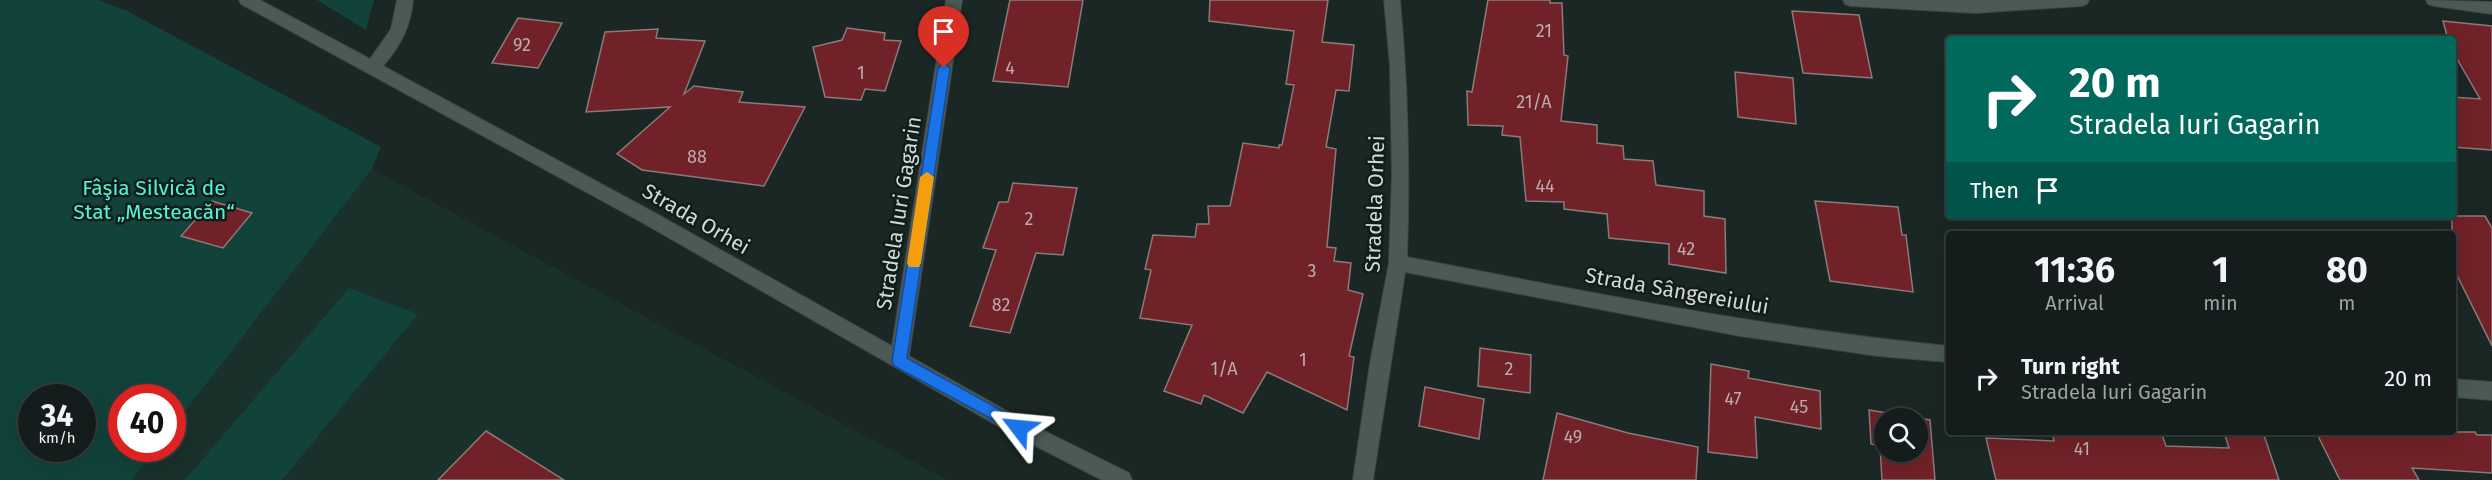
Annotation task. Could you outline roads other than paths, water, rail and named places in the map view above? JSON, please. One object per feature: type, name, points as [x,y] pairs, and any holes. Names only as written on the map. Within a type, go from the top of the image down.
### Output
[{"type":"street","name":"Strada Orhei","points":[[247,0],[649,218],[1019,428],[1122,480]]},
{"type":"street","points":[[372,68],[391,47],[399,31],[405,0]]},
{"type":"street","name":"Stradela Iuri Gagarin","points":[[899,361],[954,0]]},
{"type":"street","name":"Stradela Orhei","points":[[1363,480],[1380,363],[1398,263],[1401,174],[1398,65],[1392,0]]},
{"type":"street","points":[[1851,0],[1976,8],[2081,0]]},
{"type":"street","points":[[2434,0],[2492,8]]},
{"type":"street","name":"Strada Sângereiului","points":[[1398,263],[1710,324],[1829,341],[1946,354]]},
{"type":"street","points":[[2456,388],[2492,390]]},
{"type":"park label","name":"Fâşia Silvică de Stat „Mesteacăn“","points":[[154,200]]}]
